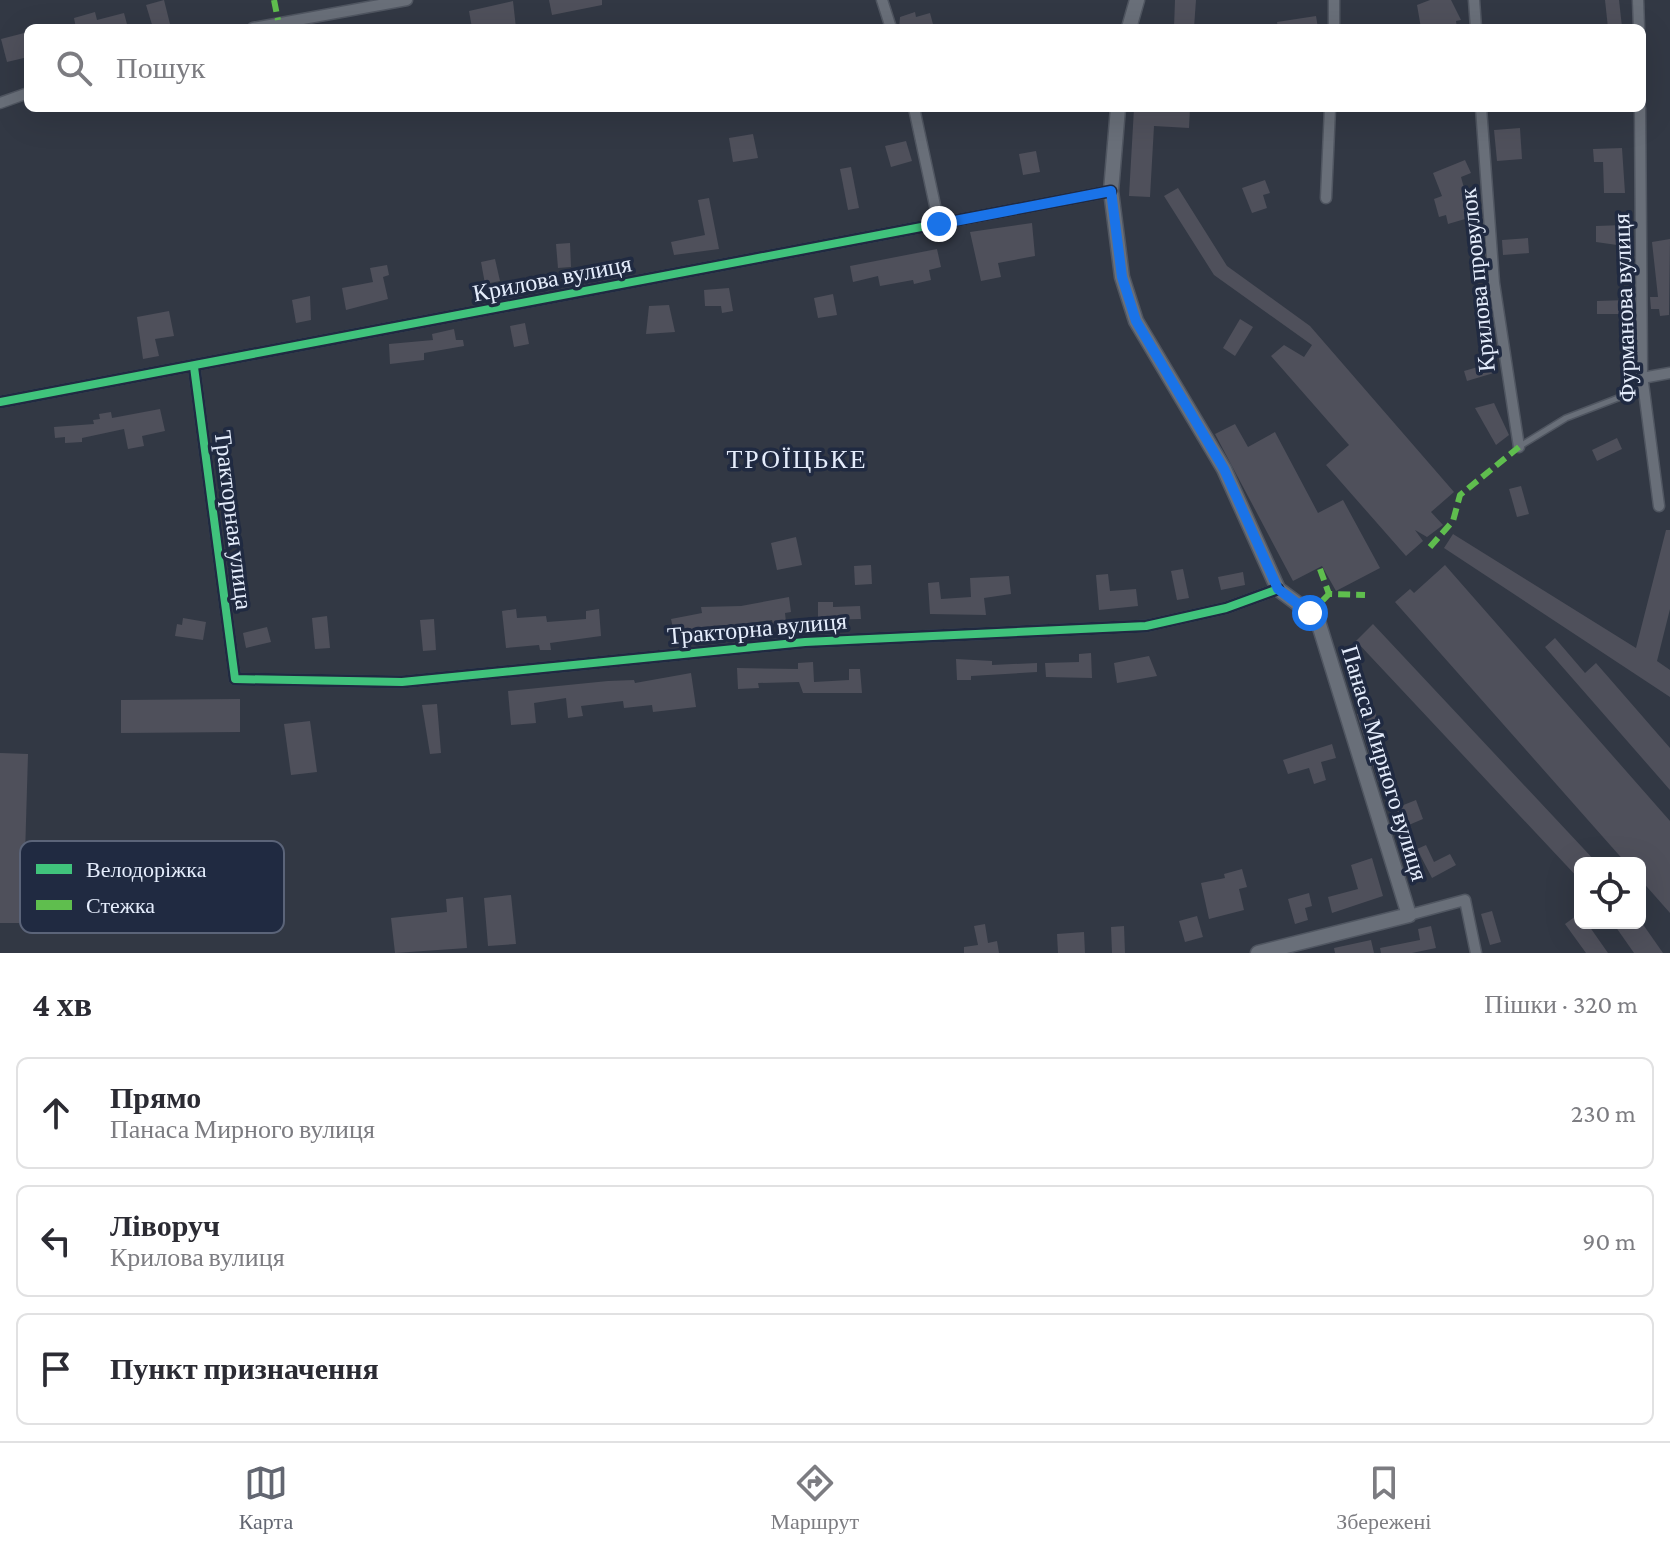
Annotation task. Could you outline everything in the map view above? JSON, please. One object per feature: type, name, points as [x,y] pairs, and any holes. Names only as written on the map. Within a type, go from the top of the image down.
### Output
[{"type":"street","points":[[266,24],[407,0]]},
{"type":"street","points":[[882,0],[890,24]]},
{"type":"street","points":[[1130,24],[1137,0]]},
{"type":"street","points":[[1334,0],[1334,24]]},
{"type":"street","points":[[1474,0],[1476,24]]},
{"type":"street","points":[[1638,0],[1639,24]]},
{"type":"street","points":[[0,103],[24,94]]},
{"type":"street","points":[[915,112],[939,224]]},
{"type":"street","name":"Панаса Мирного вулиця","points":[[1118,112],[1111,191],[1122,277],[1136,321],[1224,469],[1278,589],[1317,618],[1409,915]]},
{"type":"street","points":[[1326,198],[1330,112]]},
{"type":"street","name":"Крилова провулок","points":[[1481,112],[1494,283],[1519,447]]},
{"type":"street","name":"Фурманова вулиця","points":[[1640,112],[1643,383],[1659,506]]},
{"type":"street","name":"Крилова вулиця","points":[[0,402],[1111,191]]},
{"type":"street","name":"Тракторная улица","points":[[194,367],[235,679]]},
{"type":"street","points":[[1643,383],[1670,373]]},
{"type":"street","name":"Тракторна вулиця","points":[[235,679],[402,682],[805,642],[1146,626],[1226,608],[1278,589]]},
{"type":"street","points":[[1258,953],[1465,900],[1476,953]]},
{"type":"lane","points":[[1519,447],[1566,418],[1643,383]]},
{"type":"building","points":[[164,0],[170,24],[152,24],[146,5]]},
{"type":"building","points":[[549,0],[602,0],[602,5],[552,15]]},
{"type":"building","points":[[1175,0],[1196,0],[1194,24],[1174,24]]},
{"type":"building","points":[[1430,0],[1451,0],[1461,20],[1456,21],[1456,24],[1420,24],[1417,5]]},
{"type":"building","points":[[1605,0],[1619,0],[1622,24],[1608,24]]},
{"type":"building","points":[[513,1],[516,24],[471,24],[469,11]]},
{"type":"building","points":[[95,12],[97,20],[124,13],[127,24],[75,24],[74,18]]},
{"type":"building","points":[[915,12],[916,17],[930,13],[933,24],[899,24],[900,17]]},
{"type":"building","points":[[1316,16],[1317,24],[1277,24]]},
{"type":"building","points":[[24,33],[24,58],[7,62],[1,39]]},
{"type":"building","points":[[1134,112],[1190,112],[1189,128],[1154,126],[1150,197],[1129,196]]},
{"type":"building","points":[[1520,128],[1522,159],[1497,161],[1494,130]]},
{"type":"building","points":[[753,134],[758,158],[733,162],[729,138]]},
{"type":"building","points":[[906,141],[912,161],[891,167],[885,146]]},
{"type":"building","points":[[1622,148],[1625,193],[1604,193],[1603,162],[1594,162],[1593,149]]},
{"type":"building","points":[[1036,151],[1040,172],[1023,175],[1019,154]]},
{"type":"building","points":[[1465,160],[1471,173],[1461,177],[1472,217],[1448,224],[1446,215],[1439,217],[1434,199],[1442,196],[1433,173]]},
{"type":"building","points":[[851,167],[859,208],[848,210],[840,169]]},
{"type":"building","points":[[1265,180],[1270,193],[1263,195],[1267,208],[1252,213],[1242,188]]},
{"type":"building","points":[[1178,188],[1227,266],[1310,326],[1454,492],[1431,512],[1443,525],[1427,537],[1415,530],[1423,541],[1406,556],[1326,465],[1349,445],[1271,356],[1284,345],[1304,357],[1312,345],[1214,275],[1164,196]]},
{"type":"building","points":[[709,198],[719,249],[674,255],[671,242],[705,235],[698,200]]},
{"type":"building","points":[[1032,223],[1035,256],[998,263],[1001,277],[981,281],[970,232]]},
{"type":"building","points":[[1624,225],[1624,246],[1596,242],[1596,226]]},
{"type":"building","points":[[1528,238],[1529,253],[1503,255],[1502,240]]},
{"type":"building","points":[[1670,239],[1669,315],[1660,316],[1659,309],[1651,309],[1650,297],[1658,297],[1652,242]]},
{"type":"building","points":[[570,243],[571,267],[558,268],[556,244]]},
{"type":"building","points":[[937,249],[941,267],[929,270],[931,280],[880,286],[878,276],[853,282],[850,266]]},
{"type":"building","points":[[495,259],[500,281],[485,284],[481,262]]},
{"type":"building","points":[[387,265],[389,275],[383,277],[388,299],[346,310],[342,288],[373,282],[370,268]]},
{"type":"building","points":[[729,288],[733,311],[722,313],[721,306],[705,306],[704,290]]},
{"type":"building","points":[[833,294],[837,315],[818,318],[814,298]]},
{"type":"building","points":[[310,296],[311,320],[296,323],[292,300]]},
{"type":"building","points":[[1627,300],[1627,314],[1597,314],[1597,301]]},
{"type":"building","points":[[669,305],[675,332],[646,334],[649,306]]},
{"type":"building","points":[[169,311],[174,336],[155,339],[159,356],[143,359],[137,317]]},
{"type":"building","points":[[1240,319],[1253,327],[1235,356],[1223,348]]},
{"type":"building","points":[[525,323],[529,344],[514,347],[510,326]]},
{"type":"building","points":[[454,329],[456,340],[463,340],[464,346],[424,353],[424,360],[390,364],[389,344],[433,340],[432,334]]},
{"type":"building","points":[[1495,362],[1497,372],[1467,381],[1464,371]]},
{"type":"building","points":[[1494,403],[1509,435],[1496,445],[1475,408]]},
{"type":"building","points":[[160,409],[165,431],[142,436],[144,446],[128,449],[124,429],[82,438],[82,442],[65,443],[65,437],[55,438],[54,427],[94,424],[93,420],[100,419],[99,414],[111,412],[112,418]]},
{"type":"building","points":[[1235,424],[1248,447],[1275,432],[1318,513],[1343,500],[1380,568],[1336,591],[1322,566],[1293,581],[1215,434]]},
{"type":"building","points":[[1617,438],[1622,449],[1597,461],[1592,450]]},
{"type":"building","points":[[1521,486],[1529,514],[1517,517],[1509,489]]},
{"type":"building","points":[[1666,530],[1670,530],[1670,609],[1657,661],[1670,670],[1670,697],[1444,548],[1453,534],[1636,648]]},
{"type":"building","points":[[796,537],[802,565],[777,570],[771,543]]},
{"type":"building","points":[[871,565],[872,584],[855,585],[854,566]]},
{"type":"building","points":[[1445,565],[1670,821],[1670,913],[1646,886],[1646,857],[1621,857],[1395,602],[1410,589],[1414,593]]},
{"type":"building","points":[[1183,569],[1189,598],[1177,600],[1171,571]]},
{"type":"building","points":[[1243,572],[1245,585],[1221,590],[1218,577]]},
{"type":"building","points":[[1108,574],[1110,591],[1136,589],[1138,606],[1099,610],[1096,575]]},
{"type":"building","points":[[1009,576],[1011,594],[984,598],[986,615],[930,614],[928,583],[939,582],[941,599],[971,597],[970,578]]},
{"type":"building","points":[[789,597],[791,612],[785,613],[786,622],[773,624],[772,620],[743,624],[744,629],[675,637],[671,619],[702,613],[701,607],[741,606]]},
{"type":"building","points":[[818,602],[833,602],[833,607],[860,606],[861,619],[818,620]]},
{"type":"building","points":[[516,609],[517,618],[546,616],[547,622],[586,619],[586,611],[599,609],[601,636],[550,643],[551,650],[540,650],[539,645],[506,648],[502,611]]},
{"type":"building","points":[[327,616],[330,648],[315,649],[312,618]]},
{"type":"building","points":[[183,618],[206,622],[203,640],[175,636],[177,624],[182,625]]},
{"type":"building","points":[[434,619],[436,650],[423,651],[420,620]]},
{"type":"building","points":[[1373,624],[1591,857],[1574,857],[1574,874],[1356,641]]},
{"type":"building","points":[[267,627],[271,642],[246,648],[243,633]]},
{"type":"building","points":[[1555,638],[1585,673],[1596,663],[1670,748],[1670,790],[1545,647]]},
{"type":"building","points":[[1091,653],[1092,678],[1046,677],[1045,663],[1079,662],[1079,654]]},
{"type":"building","points":[[1149,656],[1157,676],[1117,683],[1114,663]]},
{"type":"building","points":[[956,659],[992,661],[992,665],[1037,663],[1037,672],[971,676],[971,680],[957,680]]},
{"type":"building","points":[[813,662],[814,682],[849,680],[849,669],[860,669],[862,693],[803,693],[799,682],[758,683],[759,688],[738,689],[737,668],[798,669],[798,663]]},
{"type":"building","points":[[691,673],[696,707],[653,712],[652,705],[624,708],[623,701],[581,706],[583,716],[568,718],[566,698],[534,703],[536,723],[511,725],[508,691],[608,681],[634,680],[635,683]]},
{"type":"building","points":[[240,699],[240,732],[121,733],[121,700]]},
{"type":"building","points":[[437,704],[441,753],[430,754],[422,705]]},
{"type":"building","points":[[1374,709],[1381,731],[1376,732],[1391,778],[1378,782],[1357,714]]},
{"type":"building","points":[[310,721],[317,772],[291,775],[284,724]]},
{"type":"building","points":[[1332,744],[1336,758],[1321,762],[1326,780],[1314,784],[1309,768],[1288,774],[1283,760]]},
{"type":"building","points":[[0,753],[28,754],[25,841],[20,841],[20,923],[0,923]]},
{"type":"building","points":[[1416,800],[1423,819],[1404,827],[1396,808]]},
{"type":"building","points":[[1426,845],[1434,862],[1450,854],[1456,865],[1432,878],[1417,849]]},
{"type":"building","points":[[1372,858],[1383,896],[1332,913],[1328,897],[1358,889],[1351,865]]},
{"type":"building","points":[[1242,869],[1247,887],[1239,889],[1244,910],[1209,919],[1201,883],[1225,878],[1224,874]]},
{"type":"building","points":[[1309,893],[1312,906],[1305,908],[1308,920],[1295,924],[1288,899]]},
{"type":"building","points":[[511,895],[516,944],[488,946],[484,898]]},
{"type":"building","points":[[463,897],[467,948],[395,953],[391,918],[447,912],[446,899]]},
{"type":"building","points":[[1492,911],[1501,942],[1490,945],[1481,914]]},
{"type":"building","points":[[1197,916],[1203,937],[1185,942],[1179,921]]},
{"type":"building","points":[[1574,917],[1574,929],[1591,929],[1608,953],[1586,953],[1565,924]]},
{"type":"building","points":[[985,924],[988,943],[997,941],[999,953],[964,953],[964,947],[978,945],[974,926]]},
{"type":"building","points":[[1124,926],[1125,953],[1112,953],[1111,927]]},
{"type":"building","points":[[1431,926],[1436,948],[1412,953],[1381,953],[1380,948],[1420,940],[1418,929]]},
{"type":"building","points":[[1617,929],[1646,929],[1663,953],[1634,953]]},
{"type":"building","points":[[1084,932],[1085,953],[1058,953],[1057,934]]},
{"type":"building","points":[[1371,940],[1374,953],[1335,953],[1334,948]]},
{"type":"marked path","points":[[274,0],[278,20]]},
{"type":"marked path","points":[[1430,547],[1453,521],[1460,495],[1519,447]]},
{"type":"marked path","points":[[1320,569],[1329,594]]},
{"type":"marked path","points":[[1310,613],[1329,594],[1365,595]]},
{"type":"cycle path","points":[[0,402],[1111,191]]},
{"type":"cycle path","points":[[194,367],[235,679],[402,682],[805,642],[1146,626],[1226,608],[1278,589]]},
{"type":"district","name":"ТРОЇЦЬКЕ","points":[[797,459]]},
{"type":"route","points":[[939,224],[1111,191],[1122,277],[1136,321],[1224,469],[1278,589],[1310,613]]}]
